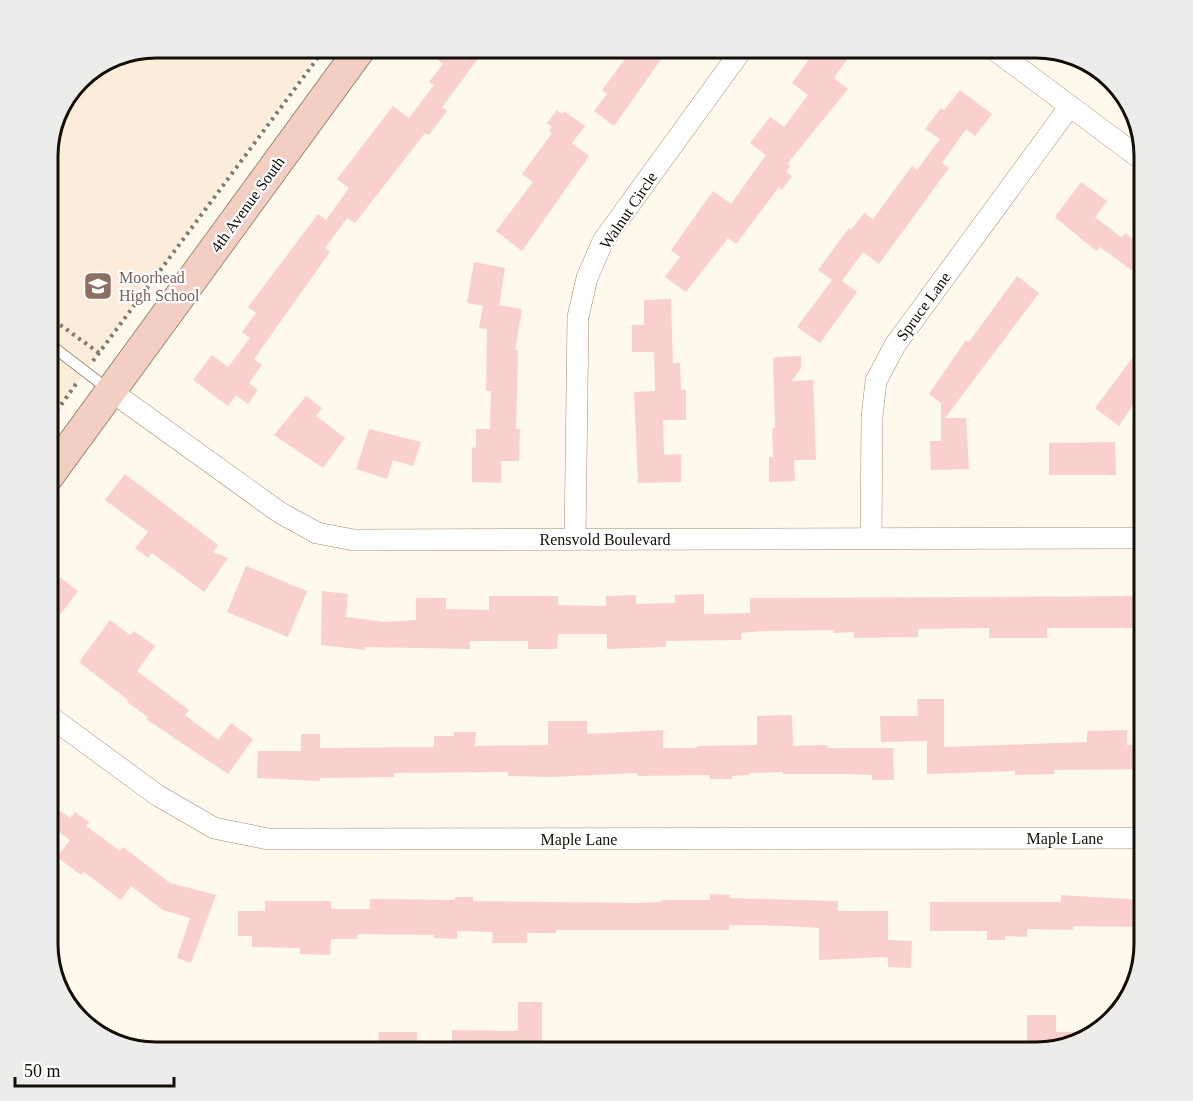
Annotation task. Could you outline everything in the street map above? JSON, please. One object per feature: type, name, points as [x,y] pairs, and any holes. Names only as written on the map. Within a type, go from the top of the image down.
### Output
[{"type":"street","name":"4th Avenue South","points":[[59,462],[352,58]]},
{"type":"street","name":"Walnut Circle","points":[[575,539],[578,317],[587,279],[603,241],[736,58]]},
{"type":"street","points":[[1005,58],[1134,154]]},
{"type":"street","name":"Spruce Lane","points":[[871,539],[872,417],[876,381],[895,345],[1070,106]]},
{"type":"street","name":"Rensvold Boulevard","points":[[111,391],[279,512],[317,532],[354,540],[1134,538]]},
{"type":"street","name":"Maple Lane","points":[[59,723],[158,795],[214,828],[268,839],[1134,838]]},
{"type":"lane","points":[[59,351],[111,391]]},
{"type":"path","points":[[59,408],[318,58]]},
{"type":"path","points":[[59,324],[99,353]]},
{"type":"shaded area","name":"Moorhead High School","points":[[314,58],[59,408],[59,150],[62,131],[79,97],[92,83],[108,72],[144,59]]},
{"type":"building","points":[[435,58],[479,58],[442,107],[447,111],[429,135],[425,133],[355,223],[347,218],[325,248],[330,252],[254,359],[262,365],[249,383],[258,390],[248,404],[236,395],[228,406],[193,380],[212,355],[228,367],[250,338],[242,332],[256,313],[248,307],[318,214],[326,220],[349,188],[337,179],[393,106],[409,118],[434,85],[429,82],[443,64]]},
{"type":"building","points":[[626,58],[662,58],[614,126],[594,111],[607,94],[602,90]]},
{"type":"building","points":[[810,58],[848,58],[834,78],[848,89],[787,164],[790,166],[786,172],[792,176],[782,190],[779,187],[736,244],[728,238],[686,292],[665,277],[680,257],[671,250],[713,191],[731,204],[766,155],[750,143],[770,117],[784,127],[808,95],[792,83]]},
{"type":"building","points":[[960,90],[992,114],[975,136],[966,129],[942,163],[949,168],[879,264],[863,252],[842,281],[857,292],[820,343],[797,327],[832,280],[818,270],[849,228],[851,230],[864,213],[873,219],[912,166],[917,170],[940,139],[925,129],[941,108],[944,110]]},
{"type":"building","points":[[557,110],[562,114],[564,111],[585,126],[572,143],[589,156],[522,251],[496,231],[533,182],[522,174],[552,133],[549,131],[552,127],[547,123]]},
{"type":"building","points":[[1081,182],[1107,201],[1095,217],[1122,238],[1125,233],[1134,240],[1134,272],[1100,247],[1096,251],[1055,217]]},
{"type":"building","points":[[474,262],[505,268],[499,305],[522,309],[515,350],[518,350],[516,429],[520,429],[519,461],[501,461],[501,483],[472,482],[472,447],[476,448],[476,429],[490,429],[491,391],[486,391],[487,329],[479,328],[483,306],[467,303]]},
{"type":"building","points":[[1017,276],[1039,293],[945,418],[966,418],[969,469],[931,470],[930,441],[941,441],[941,403],[929,394],[966,340],[969,342]]},
{"type":"building","points":[[671,299],[673,363],[680,363],[681,390],[686,390],[686,420],[663,420],[664,455],[681,454],[681,482],[638,483],[634,392],[655,391],[654,352],[632,352],[632,325],[644,325],[644,300]]},
{"type":"building","points":[[801,356],[801,368],[792,381],[813,380],[816,460],[794,460],[795,481],[769,482],[769,457],[773,457],[772,428],[775,428],[773,359]]},
{"type":"building","points":[[1134,358],[1134,404],[1119,426],[1095,408]]},
{"type":"building","points":[[306,396],[322,408],[316,416],[345,438],[323,468],[274,435]]},
{"type":"building","points":[[369,429],[421,442],[413,466],[393,460],[387,479],[356,469]]},
{"type":"building","points":[[1115,442],[1116,475],[1049,475],[1049,443]]},
{"type":"building","points":[[125,474],[218,545],[213,552],[228,558],[204,592],[152,553],[148,558],[135,548],[148,532],[105,500]]},
{"type":"building","points":[[246,566],[307,591],[288,637],[227,612]]},
{"type":"building","points":[[59,577],[78,591],[59,616]]},
{"type":"building","points":[[322,591],[348,594],[346,617],[385,622],[416,620],[416,598],[446,598],[446,609],[489,610],[489,596],[558,596],[558,605],[606,606],[606,596],[636,595],[636,604],[675,603],[675,595],[704,594],[704,614],[750,613],[750,598],[1134,596],[1134,628],[1047,628],[1047,638],[989,638],[989,628],[918,629],[918,637],[854,638],[854,632],[834,633],[834,630],[763,631],[741,633],[741,640],[666,641],[666,647],[607,649],[607,634],[558,634],[557,649],[528,649],[528,641],[470,641],[470,649],[365,647],[365,650],[321,645]]},
{"type":"building","points":[[110,620],[130,635],[134,631],[155,646],[137,671],[189,710],[185,715],[218,740],[231,723],[253,739],[228,774],[146,719],[148,717],[79,662]]},
{"type":"building","points":[[917,699],[944,699],[944,747],[1087,742],[1087,731],[1127,730],[1127,745],[1134,745],[1134,769],[1054,770],[1054,774],[1015,775],[1015,771],[927,774],[927,741],[881,742],[880,716],[918,716]]},
{"type":"building","points":[[757,716],[792,716],[793,746],[893,748],[894,780],[872,780],[872,775],[783,774],[783,772],[750,773],[750,775],[732,776],[732,779],[710,779],[710,775],[637,776],[637,773],[552,777],[508,776],[508,772],[394,773],[394,777],[320,778],[320,781],[257,778],[258,751],[301,751],[301,734],[320,734],[320,748],[434,747],[434,736],[454,736],[454,732],[476,732],[475,746],[548,745],[548,721],[587,721],[587,734],[663,730],[663,748],[697,748],[697,746],[757,745]]},
{"type":"building","points":[[59,810],[70,818],[75,812],[89,822],[86,826],[120,851],[123,847],[170,883],[216,895],[191,963],[177,958],[190,918],[163,910],[131,886],[121,900],[84,872],[81,875],[59,858],[59,854],[70,840],[59,832]]},
{"type":"building","points":[[710,894],[730,895],[730,898],[838,901],[838,911],[888,911],[888,940],[912,941],[911,968],[888,967],[888,957],[819,960],[819,928],[790,926],[729,925],[729,930],[556,930],[556,933],[527,933],[527,943],[492,943],[493,932],[457,931],[457,939],[434,938],[434,935],[357,934],[357,939],[331,939],[330,955],[300,954],[300,948],[252,947],[252,936],[238,936],[238,911],[265,911],[265,901],[331,901],[331,909],[370,909],[370,899],[455,900],[455,897],[473,897],[473,901],[640,903],[661,902],[661,900],[710,900]]},
{"type":"building","points":[[1061,895],[1134,899],[1134,927],[1073,926],[1073,930],[1027,929],[1027,937],[1005,936],[1005,940],[987,940],[987,931],[930,931],[930,902],[1061,902]]},
{"type":"building","points":[[518,1002],[542,1002],[542,1042],[452,1042],[452,1030],[518,1031]]},
{"type":"building","points":[[1027,1015],[1056,1015],[1056,1032],[1080,1032],[1055,1041],[1027,1042]]},
{"type":"building","points":[[379,1032],[417,1032],[417,1042],[379,1042]]},
{"type":"place","name":"Moorhead High School","points":[[98,286]]}]
